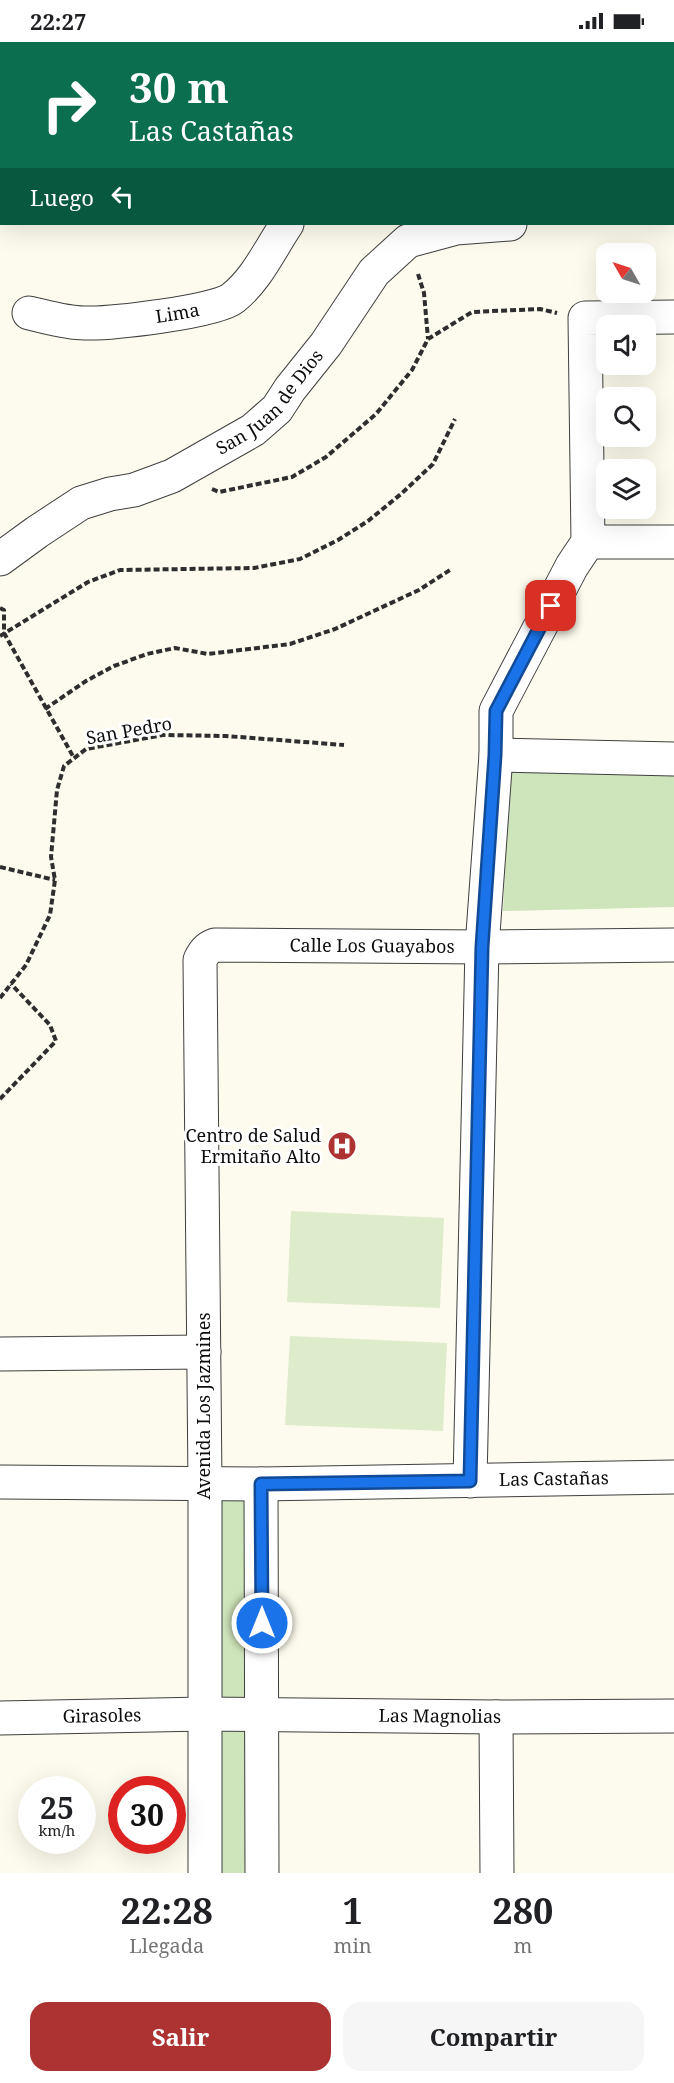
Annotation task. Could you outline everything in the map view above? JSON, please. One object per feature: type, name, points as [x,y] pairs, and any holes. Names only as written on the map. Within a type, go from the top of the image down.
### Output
[{"type":"street","name":"Lima","points":[[29,313],[83,323],[165,315],[206,308],[231,300],[250,284],[286,225]]},
{"type":"street","name":"San Juan de Dios","points":[[0,559],[81,503],[110,494],[134,490],[172,476],[253,430],[277,409],[290,388],[326,344],[374,272],[408,241],[456,228],[496,225]]},
{"type":"street","points":[[470,1481],[482,947],[496,711],[572,566],[588,542],[585,318],[674,317]]},
{"type":"street","points":[[588,542],[674,542]]},
{"type":"street","points":[[495,755],[674,759]]},
{"type":"street","name":"Calle Los Guayabos","points":[[215,945],[482,947],[674,945]]},
{"type":"street","name":"Avenida Los Jazmines","points":[[205,1873],[205,1484],[200,960],[208,948],[215,945]]},
{"type":"street","points":[[0,1354],[204,1352]]},
{"type":"street","name":"Las Castañas","points":[[0,1482],[261,1484],[674,1477]]},
{"type":"street","points":[[261,1484],[262,1873]]},
{"type":"street","name":"Las Magnolias","points":[[205,1714],[674,1716]]},
{"type":"street","name":"Girasoles","points":[[0,1718],[205,1714]]},
{"type":"street","points":[[496,1717],[497,1873]]},
{"type":"path","points":[[408,241],[424,293],[428,339]]},
{"type":"path","points":[[172,476],[219,492],[292,477],[326,457],[376,414],[411,370],[428,339],[472,312],[540,309],[585,318]]},
{"type":"path","points":[[2,634],[88,582],[120,570],[254,568],[300,559],[345,535],[401,494],[434,464],[455,419]]},
{"type":"path","points":[[45,709],[86,681],[114,666],[147,654],[175,648],[208,654],[290,644],[335,629],[419,590],[450,570]]},
{"type":"path","points":[[0,608],[4,610],[2,634],[34,683],[45,709],[75,758]]},
{"type":"path","name":"San Pedro","points":[[0,998],[26,965],[50,915],[55,880],[51,857],[57,790],[64,766],[86,749],[163,735],[226,736],[344,744]]},
{"type":"path","points":[[0,867],[55,880]]},
{"type":"path","points":[[0,1099],[56,1041],[50,1025],[11,984]]},
{"type":"green space","points":[[510,767],[674,767],[674,907],[503,911]]},
{"type":"green space","points":[[291,1211],[444,1218],[440,1308],[287,1302]]},
{"type":"green space","points":[[290,1336],[447,1343],[443,1431],[285,1425]]},
{"type":"green space","points":[[205,1484],[261,1484],[262,1873],[205,1873]]},
{"type":"place","name":"Centro de Salud Ermitaño Alto","points":[[342,1146]]},
{"type":"route","points":[[262,1623],[261,1484],[470,1481],[482,947],[496,711],[551,606]]}]
